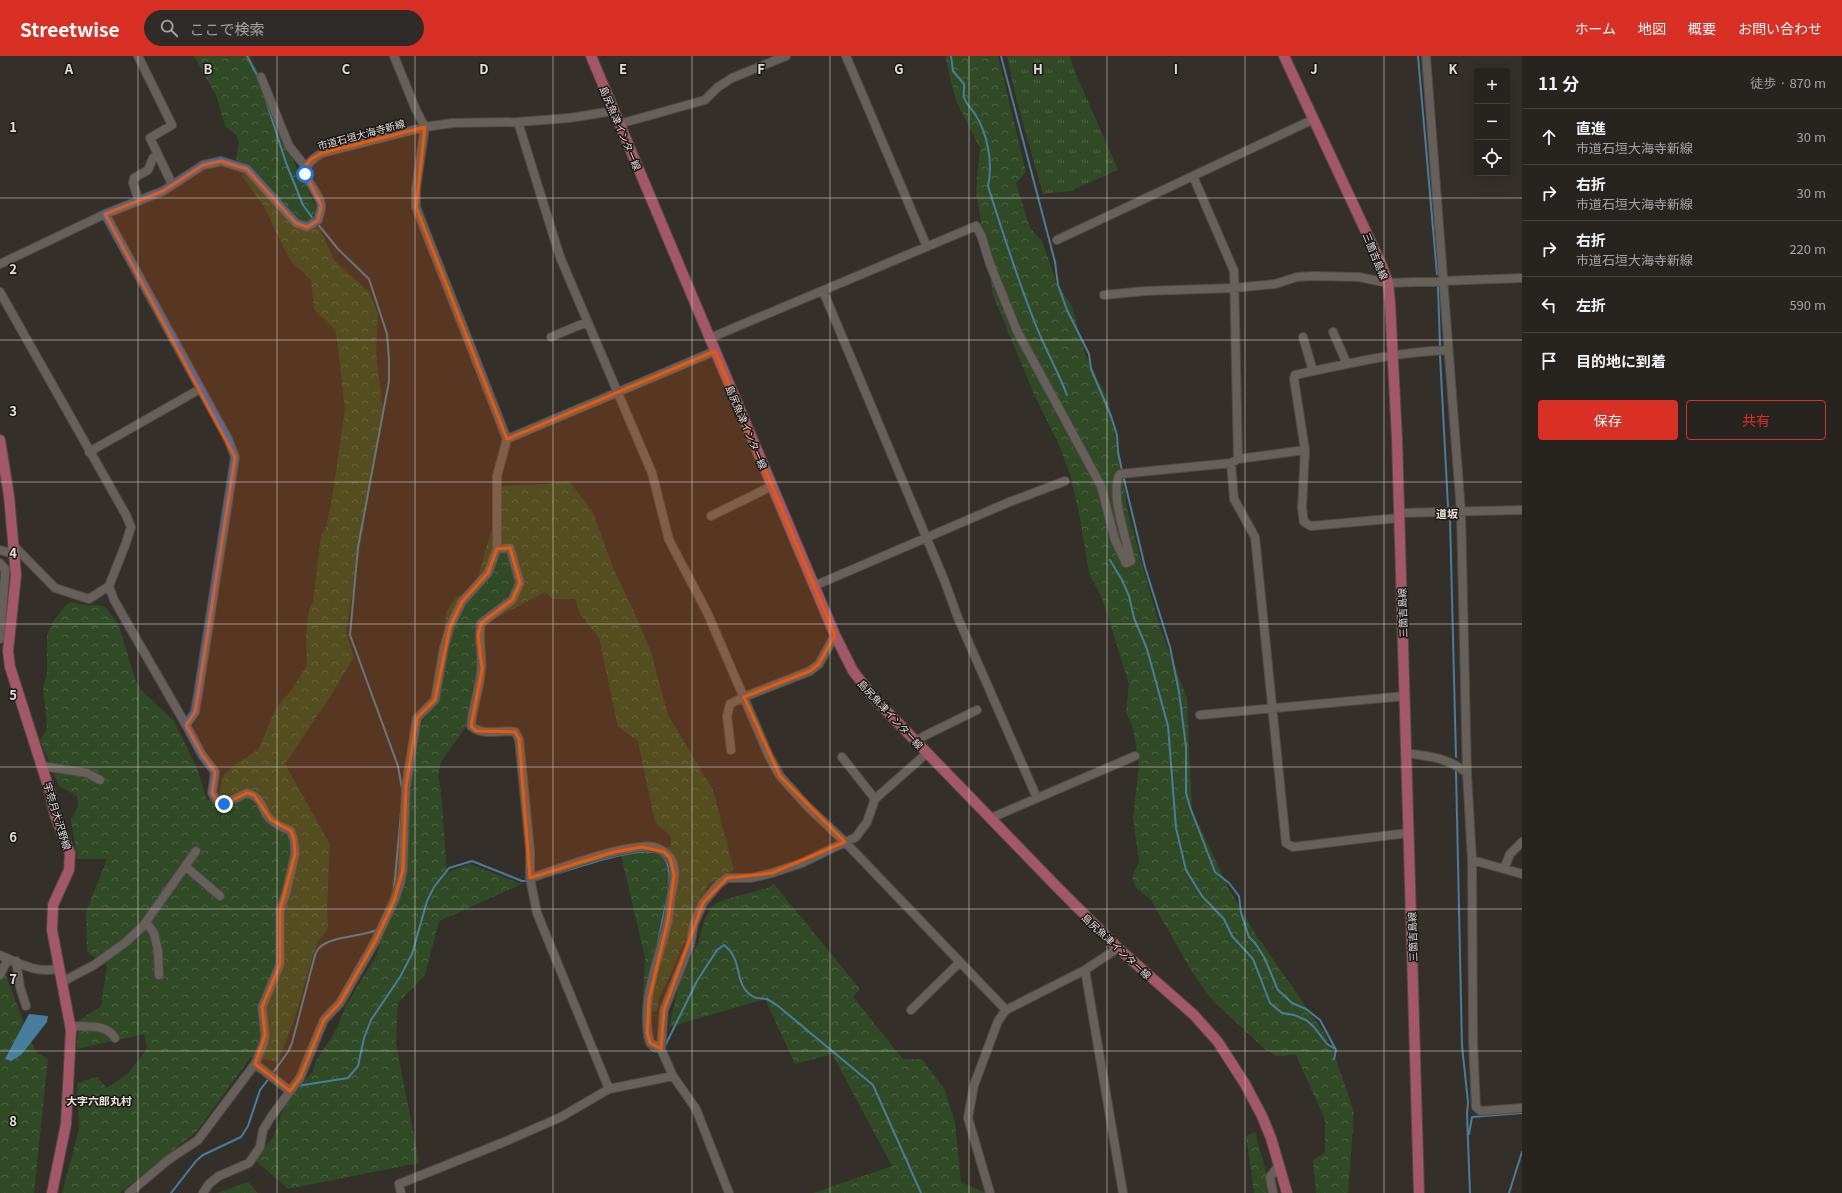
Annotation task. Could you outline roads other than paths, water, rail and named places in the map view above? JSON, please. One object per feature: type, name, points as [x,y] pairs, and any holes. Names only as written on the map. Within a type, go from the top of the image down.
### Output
[{"type":"main road","name":"島尻魚津インター線","points":[[591,56],[814,586],[847,660],[861,682],[916,742],[1118,948],[1194,1015],[1218,1042],[1245,1084],[1262,1116],[1287,1193]]},
{"type":"main road","name":"三箇吉島線","points":[[1284,56],[1376,252],[1388,283],[1394,355],[1419,1193]]},
{"type":"main road","name":"宇奈月大沢野線","points":[[0,440],[9,496],[16,575],[8,650],[10,667],[42,766],[55,815],[70,853],[69,870],[57,894],[52,915],[52,930],[70,1026],[66,1124],[52,1193]]},
{"type":"street","points":[[138,56],[172,124],[150,138],[172,184]]},
{"type":"street","points":[[203,1193],[209,1184],[219,1176],[249,1163],[260,1147],[263,1130],[300,1078],[324,1020],[340,1003],[376,940],[394,901],[400,885],[403,870],[406,787],[417,718],[435,700],[444,648],[450,627],[462,602],[488,572],[497,549],[497,476],[507,440],[416,207],[416,189],[426,127],[416,110],[394,56]]},
{"type":"street","points":[[619,124],[705,100],[718,87],[732,78],[786,56]]},
{"type":"street","points":[[846,56],[927,247]]},
{"type":"street","points":[[1426,56],[1444,280],[1448,350],[1457,438],[1458,512],[1467,773],[1472,860],[1473,1042],[1476,1107],[1481,1111],[1522,1108]]},
{"type":"street","points":[[0,264],[105,214],[163,191],[203,165],[221,161],[247,169],[296,223],[308,227],[318,220],[321,205],[305,174],[306,166],[289,146],[261,77]]},
{"type":"street","name":"市道石垣大海寺新線","points":[[306,166],[311,159],[322,153],[426,127],[452,123],[518,122],[569,118],[613,111]]},
{"type":"street","points":[[1057,240],[1314,119]]},
{"type":"street","points":[[518,122],[560,257],[652,473],[669,540],[707,612],[760,737],[780,776],[807,806],[845,842],[1006,1010]]},
{"type":"street","points":[[138,201],[133,183],[134,178],[148,170],[153,158],[158,155]]},
{"type":"street","points":[[1193,176],[1234,271],[1234,499],[1255,537],[1286,843],[1293,847],[1408,833]]},
{"type":"street","points":[[105,214],[228,439],[235,457],[195,712],[186,725]]},
{"type":"street","points":[[710,338],[823,292],[976,226],[981,235],[995,277],[1017,331],[1101,486],[1115,540],[1126,563],[1131,561],[1124,539],[1119,510],[1116,480],[1120,474],[1234,461],[1305,450]]},
{"type":"street","points":[[1104,295],[1145,291],[1234,288],[1275,284],[1297,277],[1312,276],[1359,278],[1388,283],[1522,278]]},
{"type":"street","points":[[0,292],[89,452],[126,515],[131,527],[109,586],[89,599],[55,588],[14,550],[0,550]]},
{"type":"street","points":[[823,292],[927,539],[958,618],[1037,798]]},
{"type":"street","points":[[551,336],[587,322]]},
{"type":"street","points":[[1333,332],[1347,364]]},
{"type":"street","points":[[1303,337],[1313,371]]},
{"type":"street","points":[[507,440],[715,350]]},
{"type":"street","points":[[1448,350],[1394,355],[1295,375],[1294,379],[1305,450],[1302,508],[1304,522],[1311,526],[1444,512],[1522,510]]},
{"type":"street","points":[[89,452],[200,389]]},
{"type":"street","points":[[814,586],[1065,481]]},
{"type":"street","points":[[711,516],[772,486]]},
{"type":"street","points":[[497,549],[510,548],[520,583],[512,600],[481,623],[478,635],[482,669],[472,712],[471,726],[476,731],[515,732],[519,739],[526,825],[530,852],[530,878],[537,913],[609,1089]]},
{"type":"street","points":[[0,639],[2,594],[5,575],[1,563],[14,550]]},
{"type":"street","points":[[109,586],[114,600],[186,725],[202,756],[215,772],[212,793],[218,803],[224,804],[247,793],[254,795],[262,804],[271,820],[291,831],[294,841],[295,854],[286,893],[280,910],[280,964],[262,1007],[265,1034],[264,1042],[255,1064],[198,1140],[168,1160],[129,1193]]},
{"type":"street","points":[[731,750],[727,716],[730,704],[810,671],[819,664],[835,635]]},
{"type":"street","points":[[1200,716],[1405,696]]},
{"type":"street","points":[[916,742],[924,736],[977,710]]},
{"type":"street","points":[[729,1193],[696,1109],[673,1076],[661,1049],[664,1010],[690,945],[694,924],[703,903],[719,884],[727,878],[751,878],[772,874],[802,863],[856,837],[867,822],[875,799],[927,753]]},
{"type":"street","points":[[1406,753],[1434,756],[1447,760],[1467,773]]},
{"type":"street","points":[[991,818],[1135,756]]},
{"type":"street","points":[[842,757],[875,799]]},
{"type":"street","points":[[42,766],[87,773],[100,780]]},
{"type":"street","points":[[1504,869],[1510,854],[1522,842]]},
{"type":"street","points":[[530,878],[614,852],[642,847],[655,847],[664,852],[670,858],[674,866],[674,875],[668,920],[649,999],[647,1033],[650,1043],[661,1049]]},
{"type":"street","points":[[62,982],[94,965],[126,942],[146,922],[196,851]]},
{"type":"street","points":[[1472,860],[1522,874]]},
{"type":"street","points":[[185,866],[220,896]]},
{"type":"street","points":[[146,922],[154,933],[158,951],[159,975]]},
{"type":"street","points":[[990,1193],[968,1118],[974,1085],[998,1021],[1006,1010],[1085,970],[1118,948]]},
{"type":"street","points":[[0,955],[39,971],[52,971],[59,968]]},
{"type":"street","points":[[0,975],[12,960]]},
{"type":"street","points":[[12,960],[26,1006]]},
{"type":"street","points":[[911,1010],[960,962]]},
{"type":"street","points":[[1085,970],[1123,1193]]},
{"type":"street","points":[[70,1026],[103,1028],[110,1030],[115,1038]]},
{"type":"street","points":[[255,1064],[290,1091]]},
{"type":"street","points":[[401,1193],[398,1184],[504,1142],[561,1117],[609,1089],[673,1076]]},
{"type":"street","points":[[1273,1193],[1270,1177],[1279,1165]]},
{"type":"water","points":[[29,1014],[48,1016],[47,1022],[21,1055],[11,1061],[5,1059]]},
{"type":"waterway","points":[[247,56],[258,77]]},
{"type":"waterway","points":[[951,56],[953,71],[964,84],[965,99],[968,106],[975,114],[986,140],[990,159],[988,186],[1023,293],[1044,345],[1067,395]]},
{"type":"waterway","points":[[1001,56],[1055,262],[1058,285],[1067,310],[1089,354],[1091,369],[1111,416],[1117,435],[1118,452],[1122,471]]},
{"type":"waterway","points":[[1418,56],[1437,274]]},
{"type":"waterway","points":[[264,94],[286,163],[303,205],[314,220]]},
{"type":"waterway","points":[[317,223],[338,249],[369,279],[387,334],[389,381],[358,547],[350,635],[398,766],[402,789]]},
{"type":"waterway","points":[[1438,287],[1440,345]]},
{"type":"waterway","points":[[1440,355],[1448,507]]},
{"type":"waterway","points":[[1123,475],[1145,567],[1170,647],[1179,692],[1186,747],[1186,793],[1190,807],[1215,872],[1229,883],[1239,896],[1241,913],[1249,937],[1264,957],[1278,990],[1292,1003],[1306,1009],[1320,1020],[1336,1050],[1334,1059]]},
{"type":"waterway","points":[[1450,518],[1456,757]]},
{"type":"waterway","points":[[1110,560],[1122,580],[1129,596],[1134,618],[1147,649],[1168,726],[1176,828],[1186,870],[1202,896],[1224,919],[1232,936],[1253,959],[1270,1003],[1282,1013],[1294,1015],[1306,1020],[1314,1027],[1327,1044],[1335,1049]]},
{"type":"waterway","points":[[1456,771],[1462,1046],[1468,1102],[1467,1114],[1470,1193]]},
{"type":"waterway","points":[[394,890],[402,801]]},
{"type":"waterway","points":[[559,873],[626,854],[652,852],[660,854],[667,862],[670,878],[668,894]]},
{"type":"waterway","points":[[297,1086],[348,1078],[358,1066],[364,1038],[371,1020],[400,977],[412,954],[427,901],[434,887],[449,868],[472,861],[522,881],[527,881]]},
{"type":"waterway","points":[[657,947],[667,898]]},
{"type":"waterway","points":[[272,1074],[288,1052],[292,1043],[314,957],[318,949],[331,941],[377,930]]},
{"type":"waterway","points":[[664,1048],[697,981],[717,950],[724,945],[734,958],[742,985],[746,991],[754,997],[767,999],[778,1006],[873,1085],[921,1193]]},
{"type":"waterway","points":[[644,1028],[644,1036],[647,1044],[651,1049],[659,1052]]},
{"type":"waterway","points":[[171,1193],[196,1161],[203,1155],[241,1137],[248,1126],[260,1090],[270,1077]]},
{"type":"waterway","points":[[1469,1134],[1472,1117],[1522,1113]]},
{"type":"waterway","points":[[1509,1193],[1522,1152]]},
{"type":"district","name":"道坂","points":[[1447,513]]},
{"type":"district","name":"大字六郎丸村","points":[[99,1100]]}]
